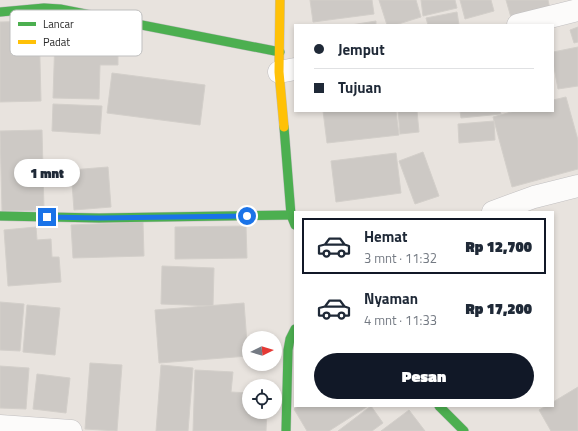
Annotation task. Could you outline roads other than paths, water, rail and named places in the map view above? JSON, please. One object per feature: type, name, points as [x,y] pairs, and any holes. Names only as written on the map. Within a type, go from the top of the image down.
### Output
[{"type":"street","points":[[280,0],[291,215],[294,222]]},
{"type":"street","points":[[11,10],[43,4],[68,10]]},
{"type":"street","points":[[0,12],[10,10]]},
{"type":"street","points":[[522,24],[578,10]]},
{"type":"street","points":[[142,28],[284,64]]},
{"type":"street","points":[[496,211],[534,197],[578,186]]},
{"type":"street","points":[[0,216],[99,218],[291,215]]},
{"type":"street","points":[[286,431],[288,350],[290,339],[294,331]]},
{"type":"street","points":[[440,407],[464,431]]},
{"type":"street","points":[[0,426],[71,431]]}]
